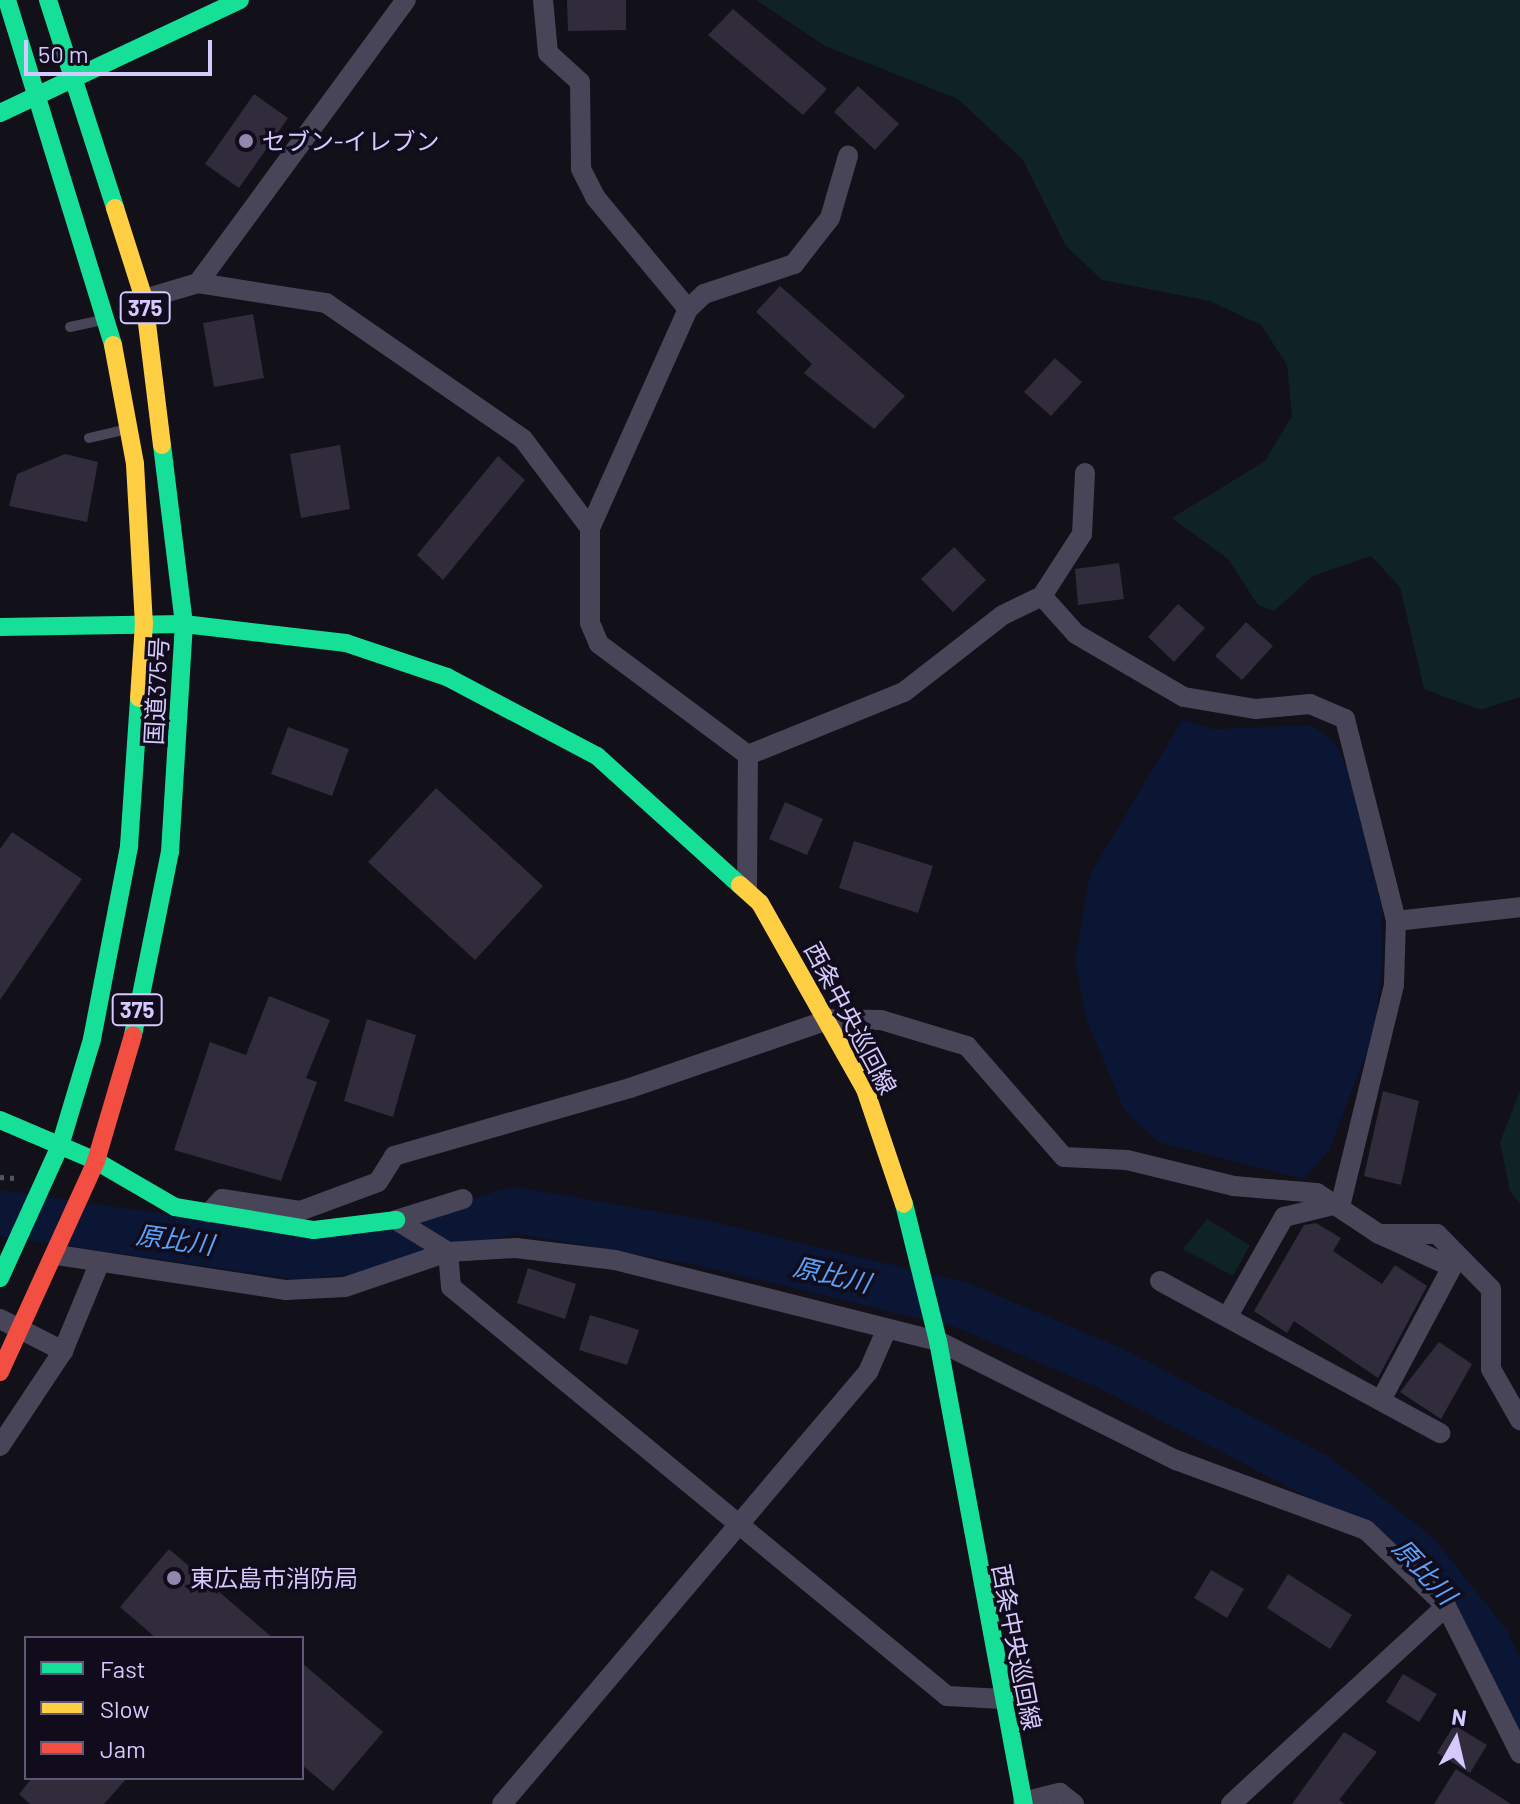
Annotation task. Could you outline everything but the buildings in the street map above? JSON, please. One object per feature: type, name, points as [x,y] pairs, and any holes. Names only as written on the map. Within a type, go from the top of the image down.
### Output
[{"type":"main road","name":"国道375号","points":[[0,1278],[7,1245],[60,1146],[92,1039],[129,846],[144,623],[130,429],[108,319],[41,92],[7,0]]},
{"type":"main road","points":[[0,113],[240,0]]},
{"type":"main road","name":"国道375号","points":[[0,1372],[57,1255],[96,1161],[130,1047],[170,852],[184,624],[144,299],[78,77],[49,2]]},
{"type":"main road","points":[[0,627],[144,623]]},
{"type":"main road","name":"西条中央巡回線","points":[[144,623],[184,624],[346,643],[447,677],[597,756],[747,890],[830,1019],[865,1089],[917,1255],[936,1332],[1023,1803]]},
{"type":"main road","points":[[0,1120],[96,1161],[175,1207],[314,1230],[396,1220]]},
{"type":"street","points":[[198,283],[406,0]]},
{"type":"street","points":[[543,0],[548,53],[580,82],[581,169],[595,197],[688,309]]},
{"type":"street","points":[[748,755],[599,644],[590,623],[590,528],[688,309],[704,294],[794,264],[830,218],[848,156]]},
{"type":"street","points":[[144,299],[198,283],[326,303],[523,439],[590,528]]},
{"type":"street","points":[[748,755],[904,692],[1003,615],[1042,596],[1082,534],[1085,473]]},
{"type":"street","points":[[1042,596],[1076,634],[1184,697],[1256,709],[1310,704],[1345,719],[1396,921],[1394,985],[1341,1203]]},
{"type":"street","points":[[747,890],[748,755]]},
{"type":"street","points":[[1396,921],[1520,907]]},
{"type":"street","points":[[209,1213],[222,1199],[300,1211],[378,1182],[394,1156],[630,1088],[830,1019],[925,1028],[967,1046],[1064,1157],[1127,1160],[1341,1203],[1379,1234],[1452,1267],[1381,1400]]},
{"type":"street","points":[[396,1220],[463,1199]]},
{"type":"street","points":[[1229,1314],[1284,1217],[1341,1203]]},
{"type":"street","points":[[396,1220],[448,1252]]},
{"type":"street","points":[[1379,1234],[1437,1234],[1475,1266],[1491,1289],[1491,1369],[1520,1420]]},
{"type":"street","points":[[57,1255],[99,1264],[286,1290],[345,1287],[448,1252],[516,1248],[615,1260],[886,1331],[936,1332],[1176,1460],[1366,1530],[1446,1606],[1520,1753]]},
{"type":"street","points":[[448,1252],[451,1287],[947,1696],[1003,1699]]},
{"type":"street","points":[[0,1446],[63,1351],[99,1264]]},
{"type":"street","points":[[1160,1281],[1229,1314],[1440,1433]]},
{"type":"street","points":[[0,1319],[63,1351]]},
{"type":"street","points":[[502,1804],[868,1372],[886,1331]]},
{"type":"street","points":[[1231,1804],[1446,1606]]},
{"type":"street","points":[[1023,1803],[1060,1793],[1074,1804]]},
{"type":"lane","points":[[70,327],[108,319]]},
{"type":"lane","points":[[89,438],[130,429]]},
{"type":"green space","points":[[756,0],[1520,0],[1520,697],[1480,710],[1424,689],[1400,587],[1371,556],[1313,576],[1274,611],[1258,605],[1228,559],[1172,518],[1265,461],[1292,416],[1287,365],[1261,325],[1210,301],[1102,280],[1066,246],[1023,160],[958,99],[825,46]]},
{"type":"green space","points":[[1520,1091],[1520,1204],[1510,1191],[1500,1142]]},
{"type":"green space","points":[[1207,1219],[1250,1245],[1233,1276],[1183,1249]]},
{"type":"water","points":[[1182,720],[1214,729],[1311,725],[1334,741],[1350,774],[1382,909],[1383,959],[1374,1033],[1329,1151],[1303,1179],[1158,1142],[1124,1110],[1086,1019],[1075,960],[1090,874]]},
{"type":"waterway","name":"原比川","points":[[0,1213],[300,1257],[392,1245],[514,1210],[699,1242],[962,1305],[1112,1369],[1317,1476],[1418,1555],[1488,1643],[1520,1716]]},
{"type":"traffic: fast","points":[[7,0],[113,345]]},
{"type":"traffic: fast","points":[[48,0],[115,208]]},
{"type":"traffic: fast","points":[[0,113],[240,0]]},
{"type":"traffic: fast","points":[[133,1035],[170,852],[184,624],[162,445]]},
{"type":"traffic: fast","points":[[0,627],[184,624],[346,643],[447,677],[597,756],[740,885]]},
{"type":"traffic: fast","points":[[0,1278],[60,1146],[92,1039],[129,846],[139,698]]},
{"type":"traffic: fast","points":[[0,1120],[96,1161],[175,1207],[314,1230],[396,1220]]},
{"type":"traffic: fast","points":[[904,1204],[938,1341],[1024,1804]]},
{"type":"traffic: slow","points":[[115,208],[144,299],[162,445]]},
{"type":"traffic: slow","points":[[113,345],[135,464],[144,623],[139,698]]},
{"type":"traffic: slow","points":[[740,885],[760,903],[865,1089],[904,1204]]},
{"type":"traffic: jam","points":[[0,1372],[96,1161],[133,1035]]},
{"type":"place","name":"セブン-イレブン","points":[[246,141]]},
{"type":"place","name":"東広島市消防局","points":[[174,1578]]}]
